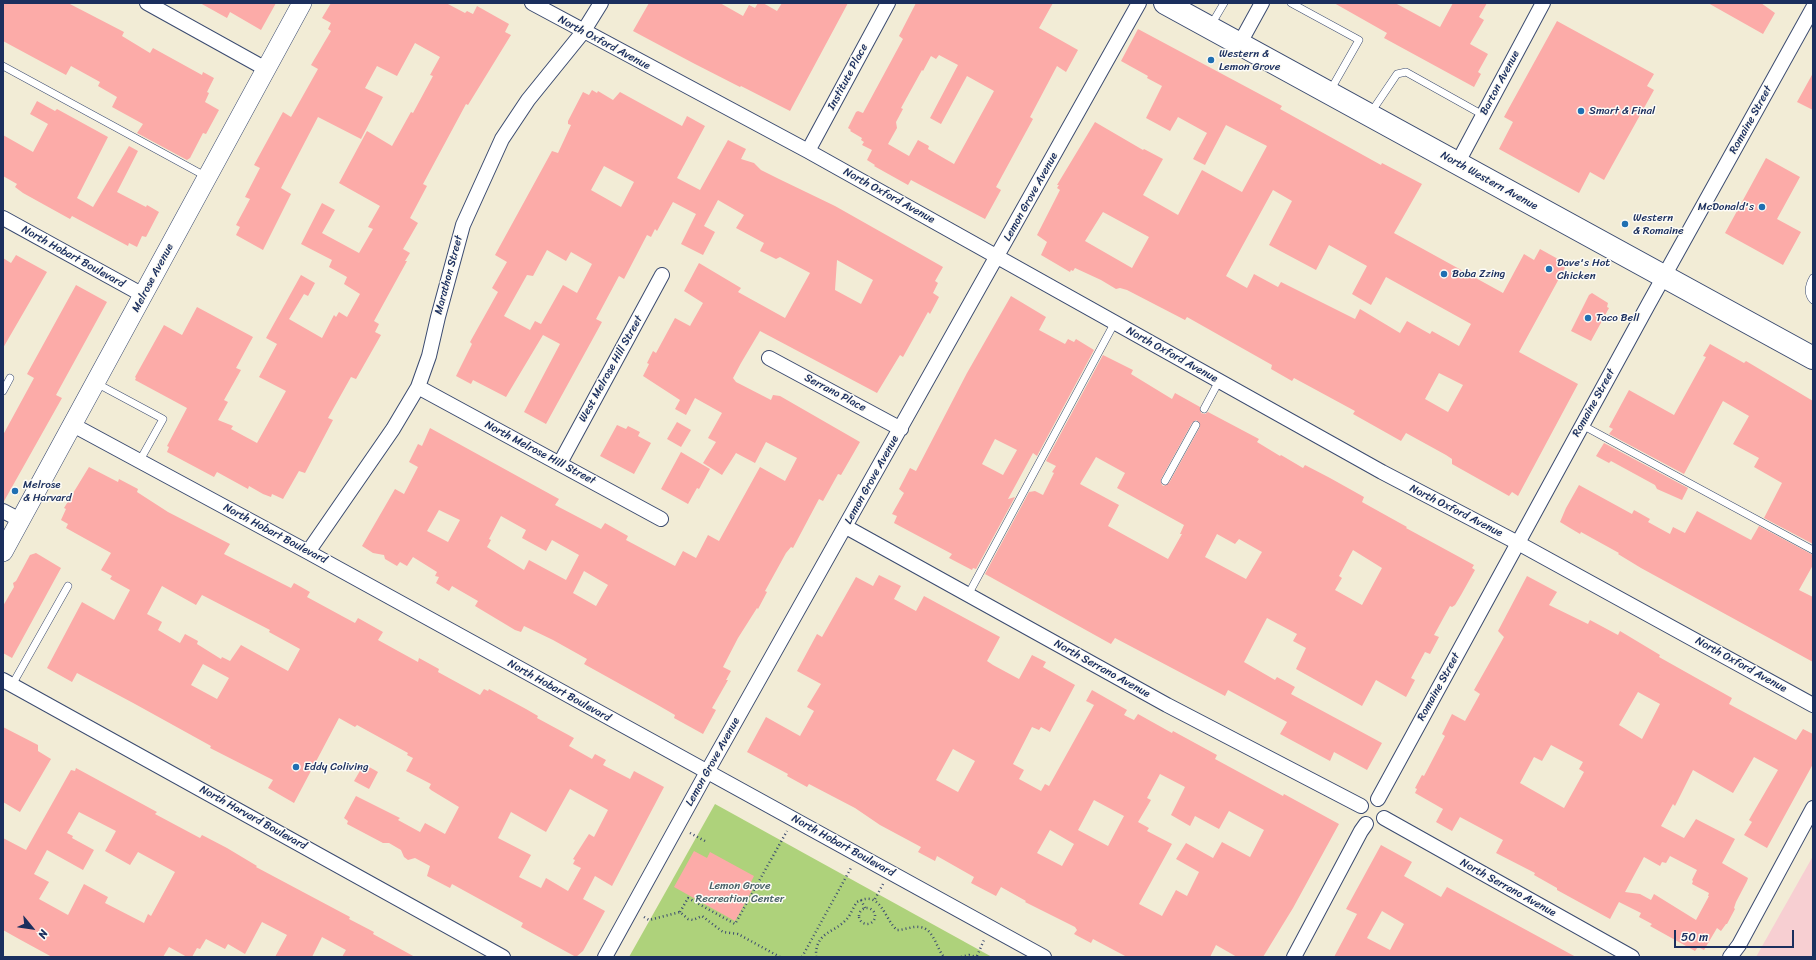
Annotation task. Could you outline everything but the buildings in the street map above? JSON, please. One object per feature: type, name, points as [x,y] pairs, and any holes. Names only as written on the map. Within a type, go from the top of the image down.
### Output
[{"type":"main road","name":"Melrose Avenue","points":[[3,552],[96,384],[302,3]]},
{"type":"main road","name":"North Western Avenue","points":[[1165,3],[1813,358]]},
{"type":"street","points":[[147,3],[266,68]]},
{"type":"street","name":"North Oxford Avenue","points":[[532,3],[583,32],[808,151],[1382,472],[1518,543],[1813,705]]},
{"type":"street","name":"Marathon Street","points":[[308,552],[393,429],[418,387],[429,356],[463,225],[498,146],[528,100],[583,32],[601,3]]},
{"type":"street","name":"Institute Place","points":[[808,151],[888,3]]},
{"type":"street","name":"Lemon Grove Avenue","points":[[605,957],[707,772],[1139,3]]},
{"type":"street","points":[[1240,43],[1262,3]]},
{"type":"street","name":"Barton Avenue","points":[[1457,164],[1543,3]]},
{"type":"street","name":"Romaine Street","points":[[1378,799],[1663,277],[1813,8]]},
{"type":"street","name":"North Hobart Boulevard","points":[[3,218],[143,295]]},
{"type":"street","name":"West Melrose Hill Street","points":[[560,463],[662,275]]},
{"type":"street","name":"Serrano Place","points":[[769,358],[901,429]]},
{"type":"street","name":"North Melrose Hill Street","points":[[418,387],[661,519]]},
{"type":"street","name":"North Hobart Boulevard","points":[[73,425],[308,552],[1044,957]]},
{"type":"street","points":[[3,511],[20,520]]},
{"type":"street","name":"North Serrano Avenue","points":[[846,527],[1167,705],[1361,806]]},
{"type":"street","name":"North Harvard Boulevard","points":[[7,682],[503,957]]},
{"type":"street","points":[[1294,957],[1360,831],[1366,824],[1376,824],[1384,818],[1386,810],[1382,802],[1378,799],[1366,800],[1361,806],[1361,818],[1366,824]]},
{"type":"street","points":[[1730,957],[1739,945],[1813,808]]},
{"type":"street","name":"North Serrano Avenue","points":[[1384,818],[1632,957]]},
{"type":"lane","points":[[1210,27],[1224,3]]},
{"type":"lane","points":[[1291,3],[1359,40],[1329,93]]},
{"type":"lane","points":[[3,66],[207,177]]},
{"type":"lane","points":[[1369,115],[1397,74],[1406,72],[1483,115]]},
{"type":"lane","points":[[1813,278],[1810,284],[1810,296],[1813,300]]},
{"type":"lane","points":[[968,595],[1115,322]]},
{"type":"lane","points":[[3,391],[10,378]]},
{"type":"lane","points":[[1204,409],[1219,381]]},
{"type":"lane","points":[[96,384],[163,418],[139,462]]},
{"type":"lane","points":[[1165,481],[1196,425]]},
{"type":"lane","points":[[1582,425],[1813,550]]},
{"type":"lane","points":[[7,682],[68,586]]},
{"type":"path","points":[[631,910],[649,920],[680,912],[688,898],[735,924],[795,819]]},
{"type":"path","points":[[802,957],[858,855]]},
{"type":"path","points":[[816,957],[817,946],[823,937],[847,920],[854,906],[861,900],[875,899],[897,930],[919,926],[929,932],[939,952],[944,957]]},
{"type":"path","points":[[861,900],[864,908]]},
{"type":"path","points":[[864,908],[871,908],[875,912],[876,917],[870,923],[861,921],[858,917],[864,908]]},
{"type":"path","points":[[680,912],[688,919],[693,920],[702,916],[710,924],[722,932],[738,934],[780,957]]},
{"type":"path","points":[[961,957],[969,955],[978,957]]},
{"type":"shaded area","points":[[1813,856],[1813,957],[1756,957]]},
{"type":"green space","name":"Lemon Grove Recreation Center","points":[[715,804],[992,957],[629,957]]},
{"type":"place","name":"Western & Lemon Grove","points":[[1211,60]]},
{"type":"place","name":"Smart & Final","points":[[1581,111]]},
{"type":"place","name":"McDonald's","points":[[1762,207]]},
{"type":"place","name":"Western & Romaine","points":[[1625,224]]},
{"type":"place","name":"Dave's Hot Chicken","points":[[1549,269]]},
{"type":"place","name":"Boba Zzing","points":[[1444,274]]},
{"type":"place","name":"Taco Bell","points":[[1588,318]]},
{"type":"place","name":"Melrose & Harvard","points":[[15,491]]},
{"type":"place","name":"Eddy Coliving","points":[[296,767]]}]
